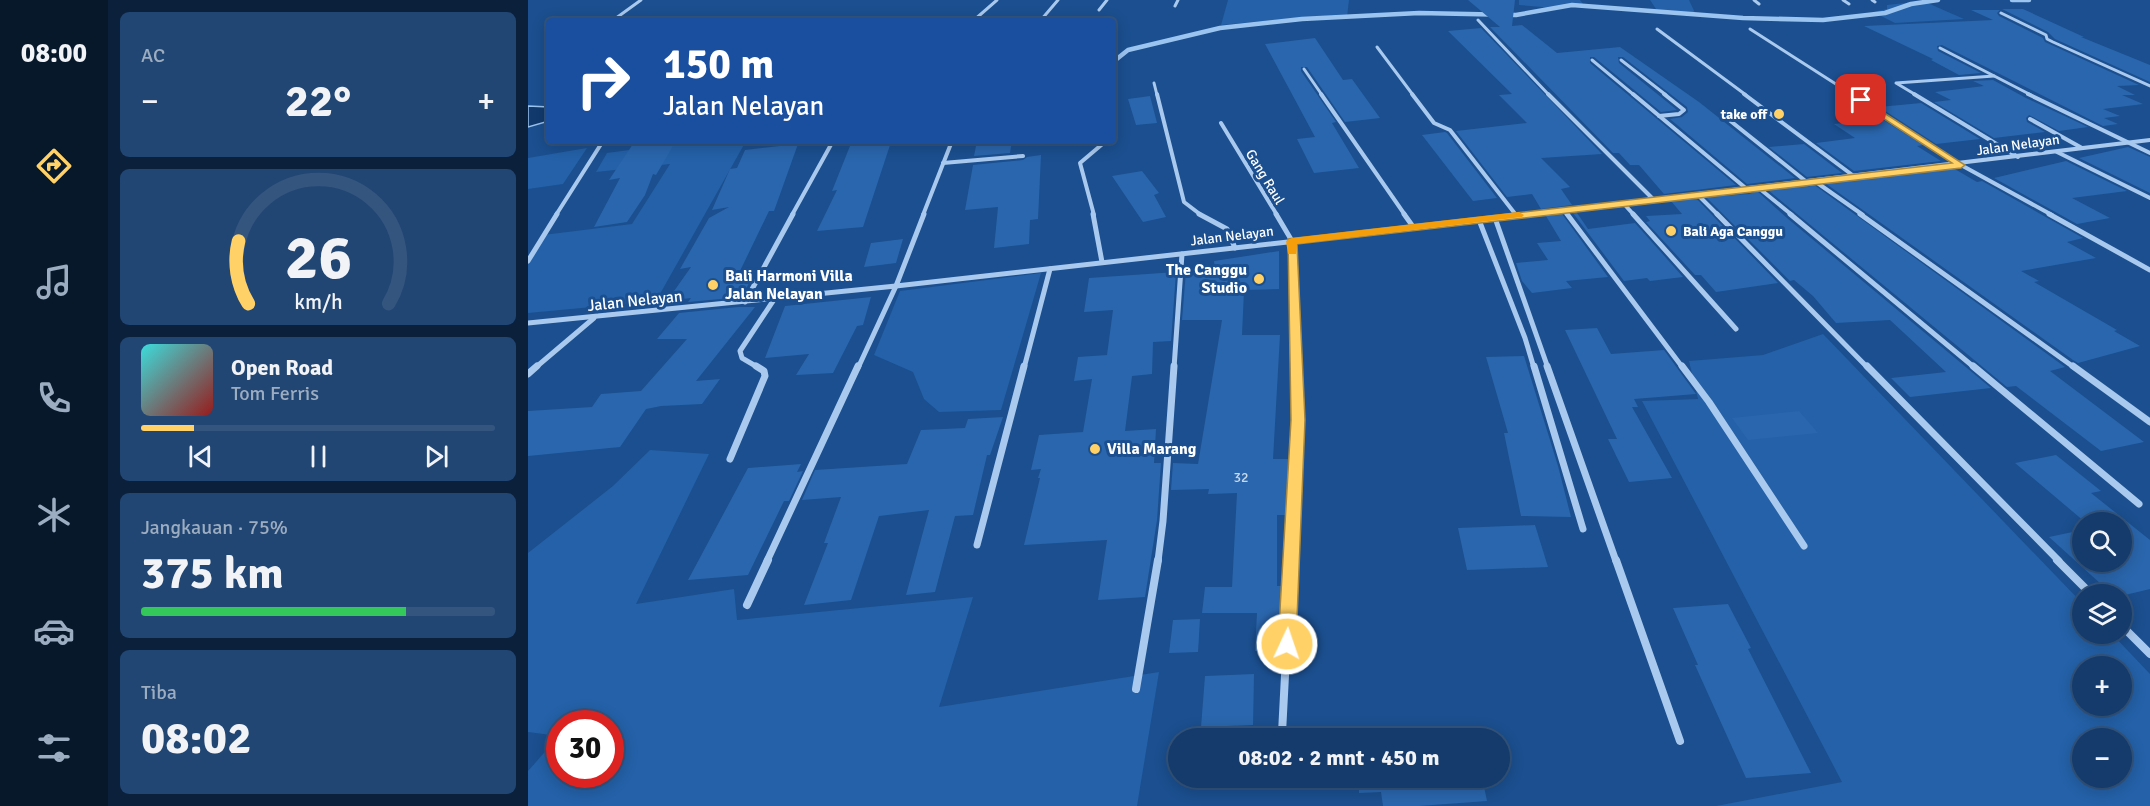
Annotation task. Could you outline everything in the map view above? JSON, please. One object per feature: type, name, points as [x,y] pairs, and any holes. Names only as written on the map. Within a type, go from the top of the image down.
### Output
[{"type":"street","points":[[616,18],[641,0]]},
{"type":"street","points":[[976,18],[997,0]]},
{"type":"street","points":[[1043,18],[1058,0]]},
{"type":"street","points":[[1099,10],[1107,0]]},
{"type":"street","points":[[1174,6],[1178,0]]},
{"type":"street","points":[[1754,0],[1759,4]]},
{"type":"street","points":[[1843,0],[1849,4]]},
{"type":"street","points":[[2001,13],[2046,35],[2047,39],[2053,42],[2150,86]]},
{"type":"street","points":[[1478,20],[1516,62],[1655,201]]},
{"type":"street","points":[[1657,29],[1856,177]]},
{"type":"street","points":[[1750,29],[1961,165],[2150,270]]},
{"type":"street","points":[[1377,47],[1434,123],[1450,130],[1516,215]]},
{"type":"street","points":[[1940,48],[2150,153]]},
{"type":"street","points":[[1592,60],[1748,190]]},
{"type":"street","points":[[1621,60],[1684,110],[1679,114],[1659,116]]},
{"type":"street","points":[[1304,69],[1414,228]]},
{"type":"street","points":[[1994,76],[1896,83],[2018,157]]},
{"type":"street","points":[[1154,83],[1184,202],[1193,211],[1227,230],[1235,248]]},
{"type":"street","points":[[1723,115],[1808,183]]},
{"type":"street","points":[[2030,119],[2082,148]]},
{"type":"street","name":"Gang Raul","points":[[1221,123],[1292,241]]},
{"type":"street","name":"Jalan Nelayan","points":[[528,323],[896,286],[1655,201],[2150,140]]},
{"type":"street","points":[[528,261],[601,144]]},
{"type":"street","points":[[745,302],[831,144]]},
{"type":"street","points":[[747,605],[896,286],[951,144]]},
{"type":"street","points":[[1102,262],[1097,228],[1080,164],[1085,157],[1104,144]]},
{"type":"street","points":[[2056,152],[2150,198]]},
{"type":"street","points":[[943,163],[1023,156]]},
{"type":"street","points":[[1815,182],[2150,422]]},
{"type":"street","points":[[1760,189],[2139,504]]},
{"type":"street","points":[[1698,195],[2081,584]]},
{"type":"street","points":[[1624,204],[1736,329]]},
{"type":"street","points":[[1564,210],[1708,402],[1804,546]]},
{"type":"street","points":[[1495,218],[1680,741]]},
{"type":"street","points":[[1479,220],[1525,338],[1583,529]]},
{"type":"street","points":[[1282,728],[1298,420],[1292,241]]},
{"type":"street","points":[[1136,689],[1154,590],[1163,521],[1182,254]]},
{"type":"street","points":[[977,545],[1050,269]]},
{"type":"street","points":[[730,459],[765,376],[764,371],[742,358],[740,351],[775,298]]},
{"type":"street","points":[[528,375],[594,318]]},
{"type":"street","points":[[2132,636],[2150,654]]},
{"type":"shaded area","points":[[1228,0],[1349,0],[1347,17],[1297,18],[1221,25]]},
{"type":"shaded area","points":[[1519,0],[1580,0],[1584,5],[1554,8],[1519,5]]},
{"type":"shaded area","points":[[1650,0],[1689,0],[1696,15],[1658,12]]},
{"type":"shaded area","points":[[1923,1],[1964,19],[1895,23],[1873,12],[1887,9],[1887,5]]},
{"type":"shaded area","points":[[528,106],[546,107],[546,122],[528,127]]},
{"type":"shaded area","points":[[674,144],[744,144],[656,301],[528,313],[528,261],[543,235],[632,224],[670,164],[596,172],[607,153]]},
{"type":"shaded area","points":[[587,148],[563,184],[528,189],[528,158]]},
{"type":"shaded area","points":[[1041,273],[1001,410],[939,412],[924,399],[913,372],[874,355],[900,291]]},
{"type":"shaded area","points":[[1823,334],[2072,593],[2072,644],[2121,644],[2150,674],[2150,806],[1716,806],[1842,782],[1642,401],[1698,399],[1689,361],[1763,355]]},
{"type":"shaded area","points":[[650,450],[709,454],[636,604],[734,589],[737,620],[973,597],[939,707],[1159,672],[1137,806],[528,806],[528,771],[546,751],[546,788],[624,788],[624,710],[546,710],[546,734],[528,732],[528,553],[613,486]]},
{"type":"building","points":[[1468,0],[1515,0],[1512,26],[1522,25],[1557,53],[1620,47],[1699,102],[1795,178],[1747,184],[1670,119],[1682,117],[1688,112],[1687,107],[1623,57],[1618,57],[1619,63],[1677,110],[1661,112],[1594,57],[1590,57],[1590,63],[1736,185],[1664,194],[1639,165],[1630,165],[1619,153],[1613,153],[1490,27],[1500,27]]},
{"type":"building","points":[[2002,9],[2023,9],[2084,37],[2081,37],[2150,65],[2150,82],[2055,39],[2048,32]]},
{"type":"building","points":[[1971,10],[2000,10],[1997,13],[1999,16],[2043,38],[2045,42],[2139,85],[2117,86],[2135,95],[2122,95],[2143,104],[2103,109],[2120,116],[2104,118],[2118,124],[2103,126],[1942,45],[1937,46],[1938,51],[1981,73],[1959,75],[1931,60],[1933,59],[1864,26],[1993,20]]},
{"type":"building","points":[[1481,28],[1602,154],[1541,158],[1570,187],[1561,189],[1572,205],[1541,209],[1532,194],[1507,197],[1456,131],[1527,123],[1499,95],[1512,94],[1448,31]]},
{"type":"building","points":[[1315,38],[1343,80],[1352,79],[1380,118],[1345,122],[1307,67],[1301,67],[1301,71],[1336,122],[1332,123],[1359,168],[1314,173],[1297,139],[1315,137],[1265,44]]},
{"type":"building","points":[[1993,80],[2088,127],[2059,131],[2029,115],[2026,118],[2027,122],[2045,132],[1994,138],[1934,102],[1951,100],[1935,92],[1984,86],[1973,81]]},
{"type":"building","points":[[1150,96],[1157,123],[1136,125],[1128,99]]},
{"type":"building","points":[[1921,103],[1980,139],[1936,144],[1879,107]]},
{"type":"building","points":[[1866,109],[1923,145],[1917,146],[1941,161],[1854,171],[1816,143],[1855,138],[1834,124],[1855,122],[1838,112]]},
{"type":"building","points":[[1445,132],[1497,198],[1473,201],[1422,135]]},
{"type":"building","points":[[633,144],[674,144],[656,175],[653,174],[645,195],[627,222],[594,227],[620,178],[609,180]]},
{"type":"building","points":[[798,144],[774,211],[769,211],[739,273],[755,271],[742,297],[688,302],[691,298],[667,301],[691,267],[680,269],[709,218],[729,207],[712,210],[730,169],[737,168],[745,150]]},
{"type":"building","points":[[890,144],[863,227],[817,231],[837,190],[832,191],[850,146]]},
{"type":"building","points":[[976,144],[1012,144],[1010,153],[974,156]]},
{"type":"building","points":[[1804,144],[1842,173],[1807,177],[1769,147]]},
{"type":"building","points":[[2128,147],[2150,157],[2150,193],[2079,158]]},
{"type":"building","points":[[1041,155],[1038,219],[1030,220],[1029,244],[994,248],[998,207],[965,210],[973,165],[1023,160],[1027,157]]},
{"type":"building","points":[[2066,161],[2127,191],[2072,198],[2110,218],[2077,224],[1994,178]]},
{"type":"building","points":[[1953,168],[1977,182],[1982,181],[2083,238],[2067,242],[2096,258],[2021,271],[2039,281],[2034,282],[2117,330],[2114,331],[2140,346],[2078,363],[1825,183]]},
{"type":"building","points":[[1142,171],[1159,193],[1154,195],[1166,217],[1143,222],[1112,176]]},
{"type":"building","points":[[1813,184],[2065,367],[2050,371],[2144,442],[2101,451],[2016,386],[2007,387],[1768,190],[1804,185],[1809,187]]},
{"type":"building","points":[[1757,191],[1991,388],[1910,397],[1891,378],[1946,372],[1890,320],[1836,323],[1813,296],[1794,280],[1790,281],[1706,197],[1749,194]]},
{"type":"building","points":[[1696,198],[1778,283],[1716,292],[1701,275],[1695,275],[1646,222],[1650,221],[1646,216],[1682,214],[1671,201]]},
{"type":"building","points":[[1573,213],[1577,213],[1588,229],[1635,223],[1683,277],[1624,281]]},
{"type":"building","points":[[1562,214],[1608,277],[1566,281],[1572,288],[1532,293],[1522,281],[1516,263],[1548,260],[1537,243],[1561,241],[1546,216]]},
{"type":"building","points":[[903,239],[896,263],[864,267],[871,243]]},
{"type":"building","points":[[1279,251],[1279,289],[1244,290],[1242,335],[1280,335],[1273,459],[1290,459],[1288,515],[1277,515],[1277,586],[1282,586],[1280,651],[1255,651],[1257,613],[1202,613],[1205,587],[1232,587],[1237,493],[1208,494],[1209,489],[1171,490],[1173,463],[1198,464],[1222,320],[1182,320],[1186,271],[1215,269],[1214,261]]},
{"type":"building","points":[[1176,272],[1171,341],[1153,342],[1152,374],[1132,376],[1125,431],[1156,429],[1154,463],[1161,463],[1157,520],[1145,597],[1098,600],[1107,540],[1024,545],[1040,478],[1038,478],[1041,469],[1031,470],[1039,435],[1083,432],[1092,379],[1074,381],[1078,357],[1107,355],[1113,310],[1084,312],[1089,278]]},
{"type":"building","points":[[871,297],[863,325],[857,326],[833,373],[796,375],[809,354],[765,358],[785,306]]},
{"type":"building","points":[[755,307],[696,381],[720,379],[702,404],[646,409],[620,447],[528,456],[528,411],[592,407],[601,394],[641,391],[687,339],[657,339],[679,313]]},
{"type":"building","points":[[1597,328],[1611,354],[1664,350],[1696,394],[1634,399],[1638,407],[1632,407],[1672,478],[1629,482],[1608,439],[1617,439],[1565,330]]},
{"type":"building","points":[[1524,356],[1558,466],[1571,517],[1521,516],[1504,433],[1508,433],[1486,357]]},
{"type":"building","points":[[1799,411],[1818,433],[1748,440],[1732,418]]},
{"type":"building","points":[[1003,417],[990,455],[987,455],[973,515],[955,516],[935,592],[906,595],[929,510],[879,516],[851,600],[804,605],[828,543],[824,543],[841,497],[802,500],[815,470],[907,464],[921,430],[965,428],[968,419]]},
{"type":"building","points":[[2056,455],[2101,491],[2091,493],[2115,512],[2073,512],[2015,463]]},
{"type":"building","points":[[801,464],[797,472],[803,471],[789,501],[784,501],[748,575],[688,580],[748,468]]},
{"type":"building","points":[[1535,525],[1548,567],[1467,570],[1458,528]]},
{"type":"building","points":[[2132,526],[2150,540],[2150,589],[2132,593],[2132,584],[2101,584],[2088,572],[2132,572]]},
{"type":"building","points":[[2072,532],[2072,558],[2049,537]]},
{"type":"building","points":[[1728,604],[1751,648],[1748,649],[1811,773],[1746,778],[1695,665],[1698,665],[1673,608]]},
{"type":"building","points":[[1200,619],[1198,652],[1169,653],[1173,620]]},
{"type":"building","points":[[1254,674],[1253,725],[1201,727],[1205,676]]},
{"type":"building","points":[[1359,788],[1484,788],[1487,801],[1383,806],[1381,792],[1359,793]]},
{"type":"waterway","points":[[1116,60],[1128,50],[1220,28],[1302,19],[1419,13],[1516,15],[1572,5],[1743,18],[1823,20],[1885,13],[1911,4],[1938,0]]},
{"type":"waterway","points":[[2012,0],[2029,0]]},
{"type":"slow traffic","points":[[1292,252],[1292,241],[1519,215]]},
{"type":"place","name":"take off","points":[[1779,114]]},
{"type":"place","name":"Bali Aga Canggu","points":[[1671,231]]},
{"type":"place","name":"The Canggu Studio","points":[[1259,279]]},
{"type":"place","name":"Bali Harmoni Villa Jalan Nelayan","points":[[713,285]]},
{"type":"place","name":"Villa Marang","points":[[1095,449]]},
{"type":"route","points":[[1287,644],[1298,420],[1292,241],[1961,165],[1861,100]]}]
